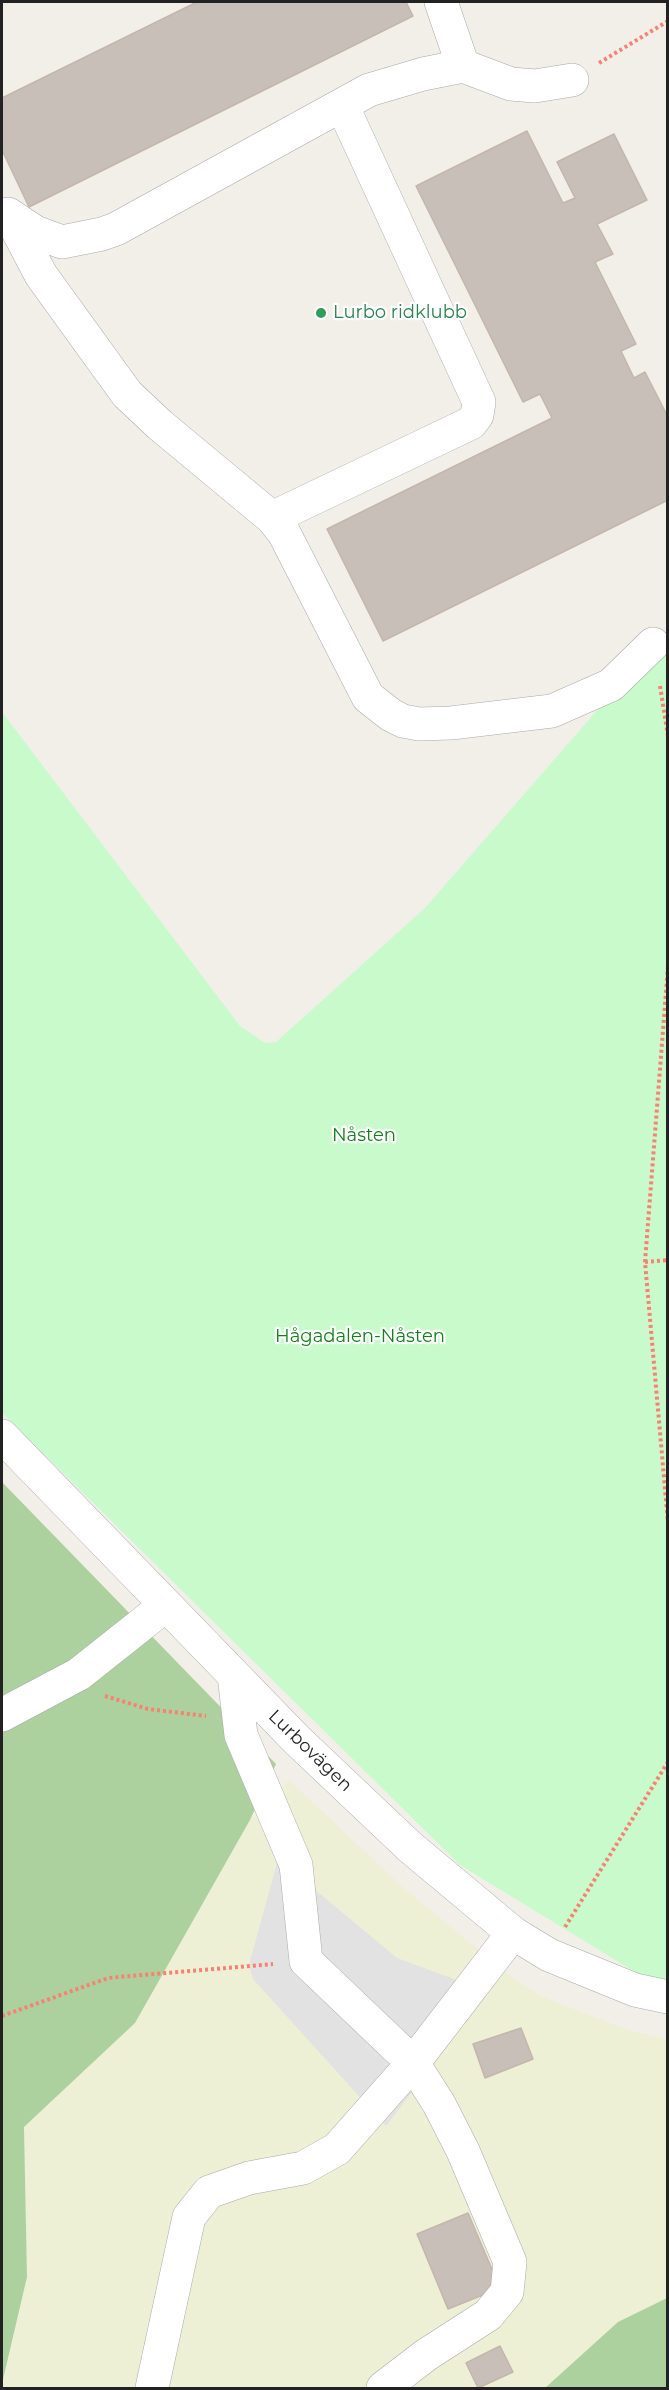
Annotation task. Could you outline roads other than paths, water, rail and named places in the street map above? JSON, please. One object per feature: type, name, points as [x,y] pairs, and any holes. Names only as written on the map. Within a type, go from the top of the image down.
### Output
[{"type":"street","points":[[441,2],[463,66]]},
{"type":"street","points":[[6,213],[35,232],[62,242],[109,231],[369,90],[423,74],[463,66],[511,84],[535,86],[572,80]]},
{"type":"street","points":[[272,518],[471,423],[477,415],[479,402],[342,105]]},
{"type":"street","points":[[6,213],[41,275],[126,394],[272,518],[284,533],[368,697],[380,707],[403,721],[419,724],[451,723],[552,711],[611,685],[653,644]]},
{"type":"street","name":"Lurbovägen","points":[[2,1436],[297,1740],[410,1847],[513,1933],[549,1956],[635,1990],[668,1997]]},
{"type":"street","points":[[2,1715],[79,1674],[166,1605]]},
{"type":"street","points":[[234,1675],[241,1735],[296,1865],[306,1961],[412,2063],[439,2104],[463,2151],[510,2262],[507,2292],[488,2314],[426,2355],[383,2388]]},
{"type":"street","points":[[152,2388],[189,2217],[209,2192],[249,2178],[303,2168],[337,2149],[412,2063],[513,1933]]},
{"type":"place","name":"Lurbo ridklubb","points":[[321,313]]},
{"type":"park label","name":"Nåsten","points":[[364,1136]]},
{"type":"park label","name":"Hågadalen-Nåsten","points":[[360,1337]]}]
